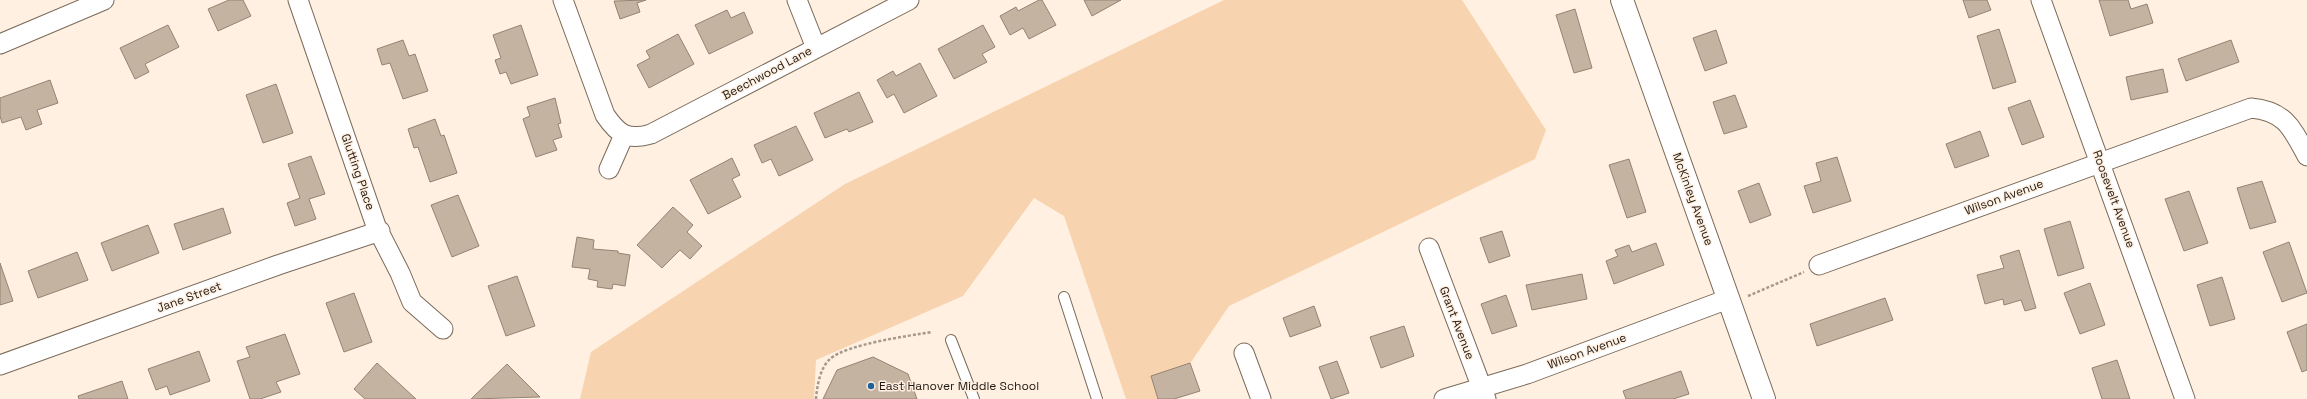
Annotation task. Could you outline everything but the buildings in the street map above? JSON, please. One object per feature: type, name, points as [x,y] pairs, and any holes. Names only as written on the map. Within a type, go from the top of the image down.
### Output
[{"type":"street","points":[[0,44],[104,0]]},
{"type":"street","name":"Glutting Place","points":[[298,0],[380,231],[412,302],[443,329]]},
{"type":"street","points":[[563,0],[605,115],[614,128],[624,135],[609,169]]},
{"type":"street","points":[[798,0],[816,48]]},
{"type":"street","name":"Beechwood Lane","points":[[624,135],[638,138],[651,134],[909,0]]},
{"type":"street","name":"McKinley Avenue","points":[[1622,0],[1735,299],[1764,399]]},
{"type":"street","name":"Roosevelt Avenue","points":[[2041,0],[2185,399]]},
{"type":"street","name":"Wilson Avenue","points":[[1819,265],[2251,108],[2269,111],[2284,119],[2292,128],[2307,156]]},
{"type":"street","name":"Jane Street","points":[[0,365],[278,265],[380,231]]},
{"type":"street","name":"Grant Avenue","points":[[1429,248],[1484,393]]},
{"type":"street","name":"Wilson Avenue","points":[[1444,399],[1484,393],[1527,374],[1735,299]]},
{"type":"street","points":[[1244,353],[1261,399]]},
{"type":"lane","points":[[1064,297],[1097,399]]},
{"type":"lane","points":[[951,340],[974,399]]},
{"type":"path","points":[[1735,299],[1819,265]]},
{"type":"path","points":[[816,399],[817,386],[823,368],[830,359],[844,351],[932,332]]},
{"type":"shaded area","points":[[1224,0],[1462,0],[1546,130],[1535,159],[1229,306],[1166,399],[1126,399],[1064,216],[1034,198],[963,296],[816,360],[814,399],[580,399],[591,352],[845,184]]},
{"type":"place","name":"East Hanover Middle School","points":[[871,386]]}]
